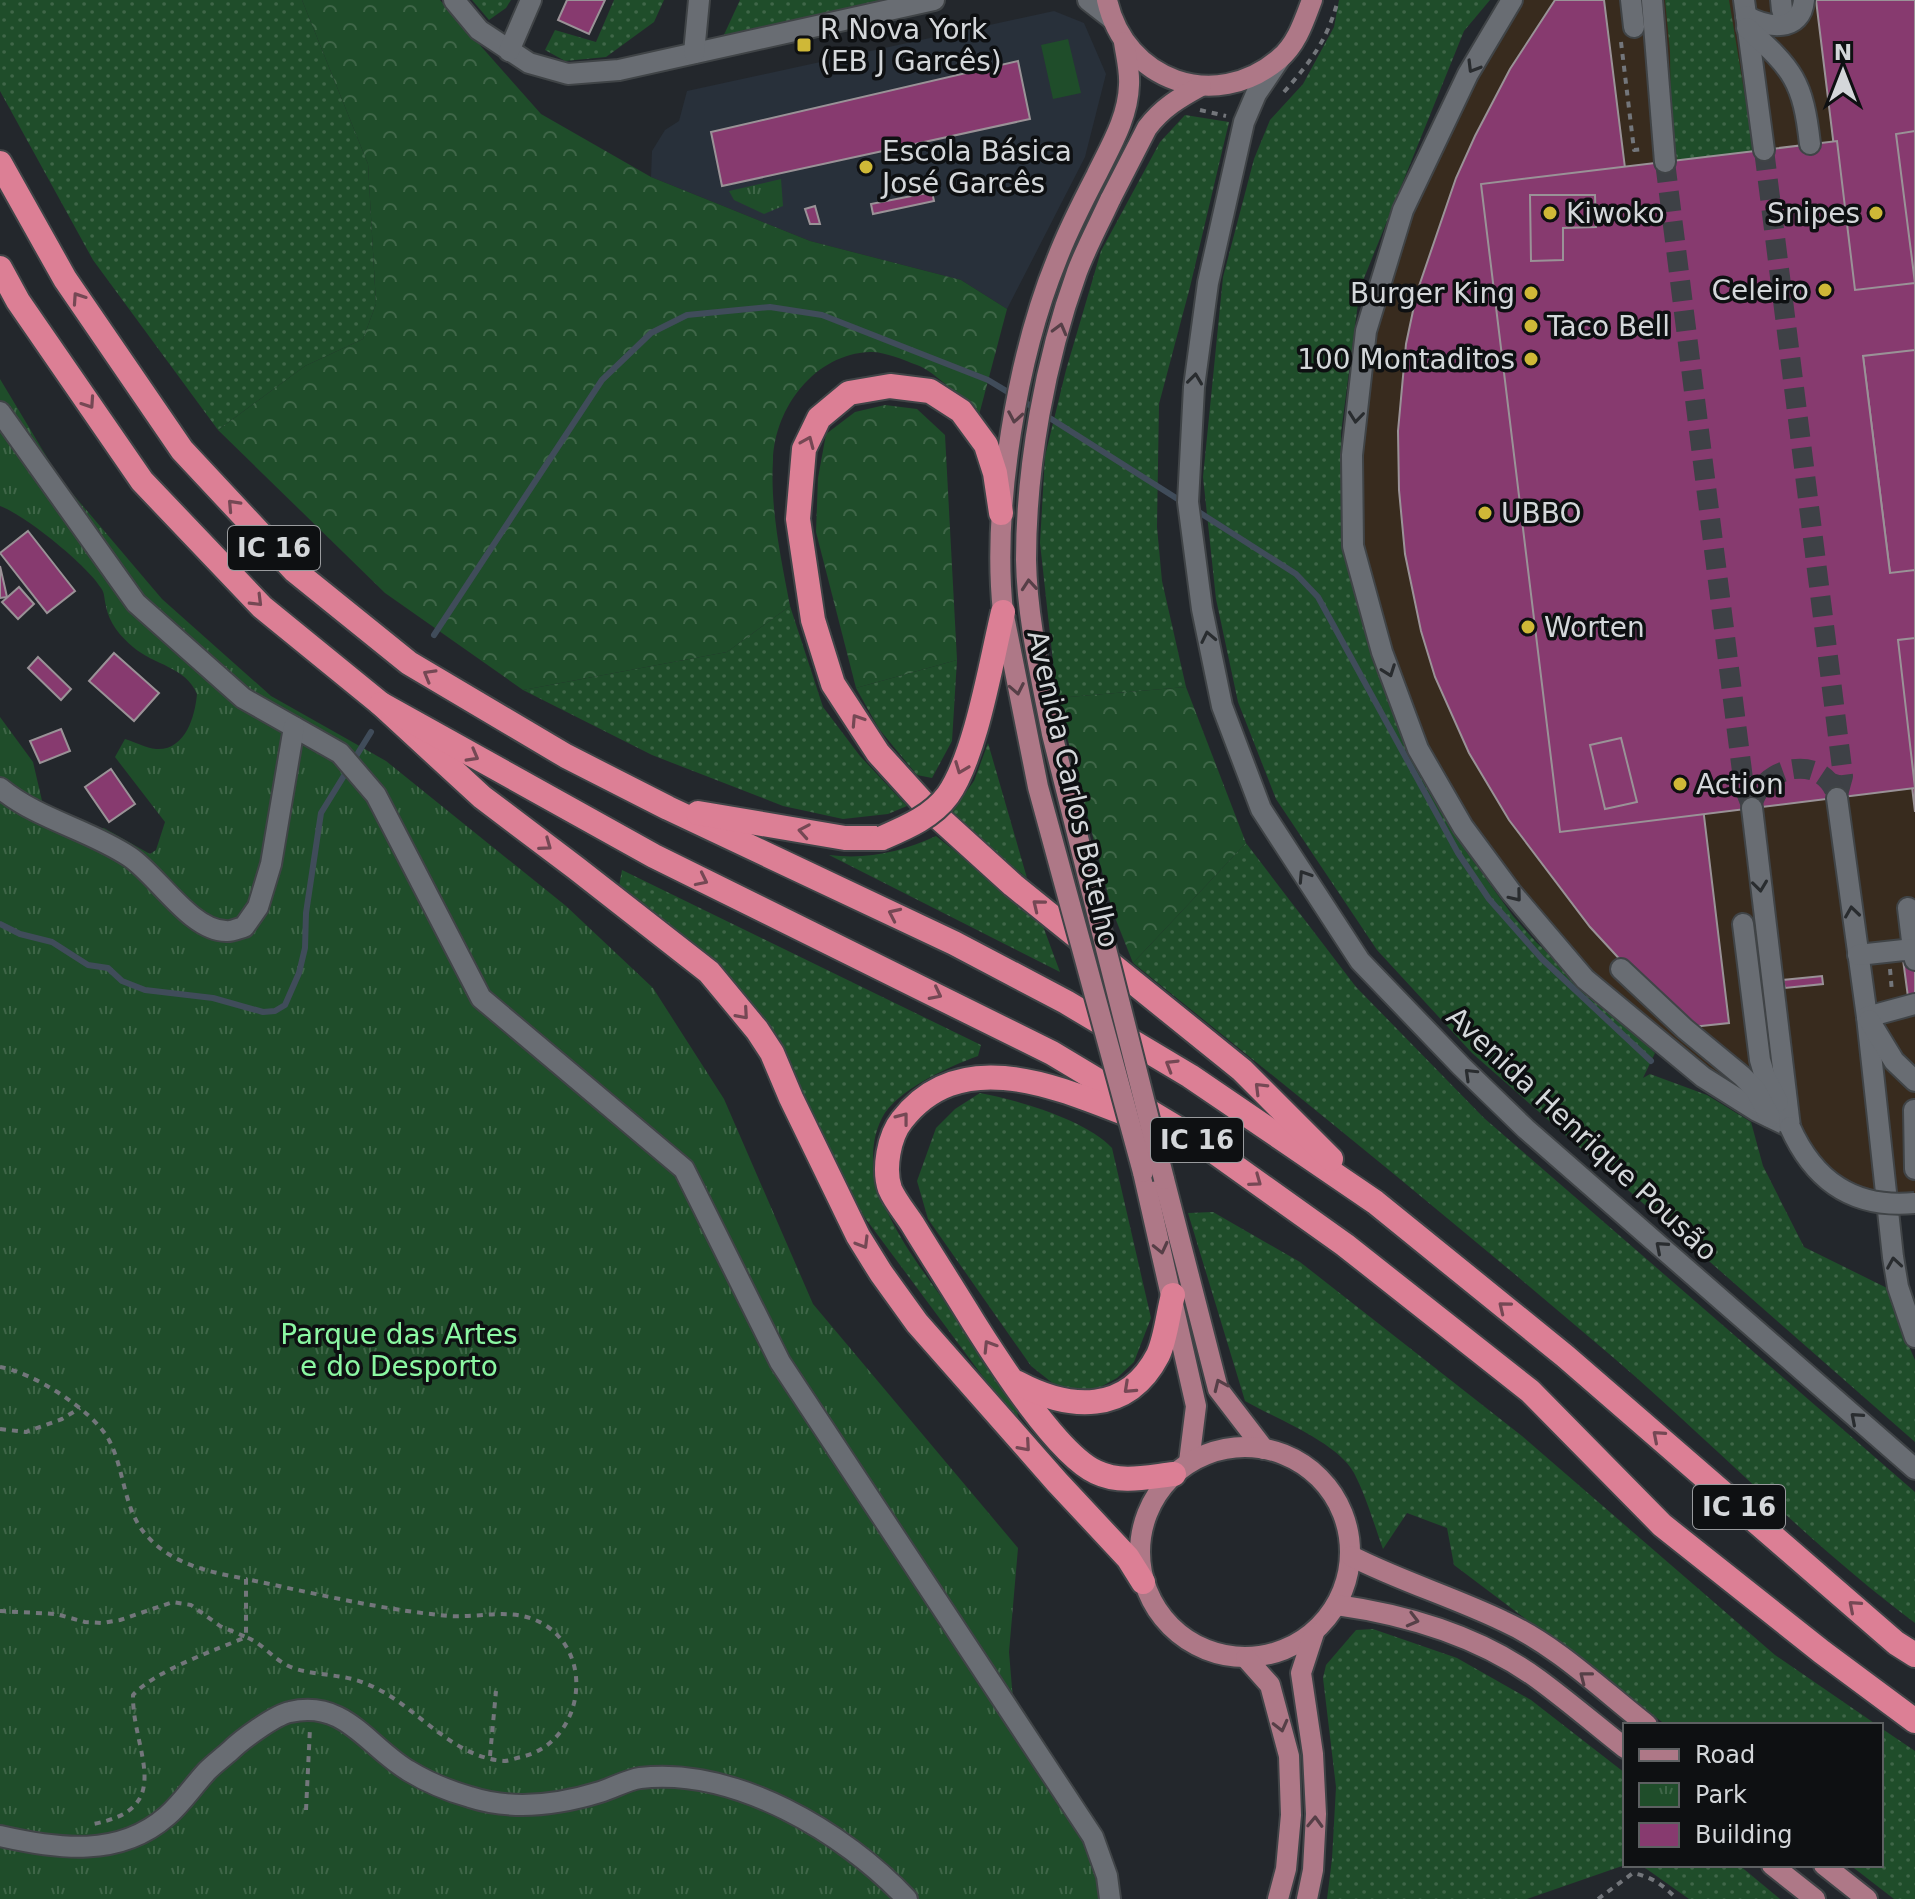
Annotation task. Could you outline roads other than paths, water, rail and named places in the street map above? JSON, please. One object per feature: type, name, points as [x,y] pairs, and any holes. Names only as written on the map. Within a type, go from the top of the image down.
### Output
[{"type":"highway","name":"IC 16","points":[[0,163],[65,279],[182,450],[295,571],[409,663],[566,756],[668,808],[954,943],[1066,1002],[1190,1076],[1375,1202],[1565,1356],[1884,1632],[1915,1655]]},
{"type":"highway","name":"IC 16","points":[[0,268],[18,301],[142,481],[262,607],[381,704],[654,856],[1052,1053],[1202,1143],[1345,1245],[1530,1391],[1662,1525],[1822,1652],[1915,1721]]},
{"type":"highway","points":[[1001,513],[995,473],[986,445],[961,411],[930,391],[890,386],[849,393],[819,418],[804,449],[798,519],[813,620],[833,684],[878,753],[927,807],[1013,885],[1242,1070],[1375,1202]]},
{"type":"highway","points":[[668,808],[845,838],[882,838],[916,823],[947,797],[959,776],[977,720],[1003,612]]},
{"type":"highway","points":[[381,704],[482,797],[709,972],[772,1053],[851,1222],[881,1273],[917,1323],[1128,1558],[1143,1582]]},
{"type":"highway","points":[[1181,1468],[1120,1480],[1095,1472],[1071,1454],[1009,1378],[890,1188],[888,1151],[893,1131],[912,1108],[931,1092],[970,1077],[1011,1078],[1056,1088],[1202,1143]]},
{"type":"highway","points":[[1009,1378],[1039,1394],[1079,1403],[1118,1398],[1142,1376],[1158,1355],[1173,1295]]},
{"type":"main road","points":[[1109,9],[1124,42],[1146,65],[1174,80],[1201,86],[1228,85],[1254,76],[1281,57],[1301,31],[1312,0]]},
{"type":"main road","name":"Avenida Carlos Botelho","points":[[1124,42],[1130,84],[1124,117],[1056,260],[1034,330],[1014,420],[1001,513],[999,552],[1003,612],[1038,787],[1143,1172],[1196,1406],[1181,1468]]},
{"type":"main road","name":"Avenida Carlos Botelho","points":[[1201,86],[1175,99],[1147,128],[1078,271],[1052,361],[1030,482],[1026,562],[1040,677],[1052,734],[1218,1389],[1264,1449]]},
{"type":"main road","points":[[1244,1447],[1264,1449],[1286,1455],[1313,1472],[1333,1494],[1345,1518],[1351,1556],[1347,1582],[1337,1605],[1314,1633],[1282,1651],[1246,1658],[1214,1654],[1173,1631],[1155,1610],[1143,1582],[1139,1557],[1144,1518],[1157,1493],[1181,1468],[1213,1452],[1244,1447]]},
{"type":"main road","points":[[1351,1556],[1387,1574],[1505,1621],[1551,1649],[1644,1723]]},
{"type":"main road","points":[[1337,1605],[1378,1611],[1426,1624],[1499,1656],[1536,1678],[1623,1746]]},
{"type":"main road","points":[[1307,1899],[1313,1870],[1316,1814],[1313,1754],[1301,1673],[1314,1633]]},
{"type":"main road","points":[[1246,1658],[1270,1685],[1289,1756],[1291,1815],[1286,1869],[1278,1899]]},
{"type":"main road","points":[[1775,1867],[1815,1899]]},
{"type":"main road","points":[[1827,1867],[1867,1899]]},
{"type":"street","points":[[454,0],[479,30],[509,51],[529,63],[568,74],[619,70],[934,0]]},
{"type":"street","points":[[509,51],[531,0]]},
{"type":"street","points":[[694,53],[699,0]]},
{"type":"street","points":[[1088,0],[1109,9]]},
{"type":"street","points":[[1512,0],[1468,74],[1403,210],[1366,331],[1352,455],[1353,546],[1382,652],[1418,749],[1463,827],[1511,892],[1585,979],[1703,1077],[1782,1118]]},
{"type":"street","points":[[1627,28],[1631,0]]},
{"type":"street","points":[[1652,0],[1665,154]]},
{"type":"street","points":[[1745,15],[1760,24],[1787,24],[1797,19],[1803,11],[1804,0]]},
{"type":"street","points":[[1745,15],[1795,77],[1806,108],[1810,144]]},
{"type":"street","points":[[1745,15],[1764,150]]},
{"type":"street","name":"Avenida Henrique Pousão","points":[[1281,57],[1256,94],[1244,122],[1208,283],[1194,387],[1188,502],[1202,609],[1222,706],[1261,809],[1360,961],[1526,1129],[1915,1469]]},
{"type":"street","points":[[0,412],[136,603],[243,698],[340,753],[376,795],[481,998],[684,1169],[780,1362],[1093,1837],[1107,1876],[1110,1899]]},
{"type":"street","points":[[0,788],[22,806],[96,837],[132,858],[197,920],[225,932],[244,927],[258,907],[271,864],[294,727]]},
{"type":"street","points":[[1837,798],[1867,1017],[1893,1257],[1898,1287],[1915,1337]]},
{"type":"street","points":[[1752,808],[1782,1118]]},
{"type":"street","points":[[1858,955],[1888,952],[1914,954],[1908,908]]},
{"type":"street","points":[[1743,924],[1760,1060],[1782,1118],[1802,1154],[1835,1186],[1858,1196],[1879,1202],[1915,1203]]},
{"type":"street","points":[[1621,969],[1685,1029],[1742,1076],[1782,1118]]},
{"type":"street","points":[[1867,1017],[1905,1007]]},
{"type":"street","points":[[1867,1017],[1894,1061],[1915,1081]]},
{"type":"street","points":[[1907,1110],[1915,1168]]},
{"type":"street","points":[[0,1836],[90,1848],[117,1844],[166,1817],[208,1769],[245,1735],[287,1712],[310,1710],[337,1714],[408,1770],[459,1794],[485,1802],[549,1805],[601,1792],[638,1778],[693,1778],[720,1783],[770,1802],[846,1845],[907,1899]]},
{"type":"waterway","points":[[434,635],[602,380],[651,333],[687,315],[770,307],[822,315],[988,380],[1036,409]]},
{"type":"waterway","points":[[1045,415],[1184,503]]},
{"type":"waterway","points":[[1194,509],[1296,574],[1318,597],[1458,853],[1489,899],[1542,959],[1651,1061]]},
{"type":"waterway","points":[[0,924],[20,934],[52,942],[88,965],[108,968],[122,981],[145,990],[213,998],[263,1012],[275,1011],[285,1005],[299,973],[305,948],[306,913],[321,813],[371,732]]},
{"type":"tunnel","points":[[1764,150],[1843,776],[1837,798]]},
{"type":"tunnel","points":[[1665,162],[1744,787],[1752,808]]},
{"type":"tunnel","points":[[1752,808],[1757,793],[1767,782],[1793,769],[1807,769],[1820,774],[1830,783],[1837,798]]},
{"type":"place","name":"R Nova York (EB J Garcês)","points":[[804,45]]},
{"type":"place","name":"Escola Básica José Garcês","points":[[866,167]]},
{"type":"place","name":"Kiwoko","points":[[1550,213]]},
{"type":"place","name":"Snipes","points":[[1876,213]]},
{"type":"place","name":"Celeiro","points":[[1825,290]]},
{"type":"place","name":"Burger King","points":[[1531,293]]},
{"type":"place","name":"Taco Bell","points":[[1531,326]]},
{"type":"place","name":"100 Montaditos","points":[[1531,359]]},
{"type":"place","name":"UBBO","points":[[1485,513]]},
{"type":"place","name":"Worten","points":[[1528,627]]},
{"type":"place","name":"Action","points":[[1680,784]]},
{"type":"park label","name":"Parque das Artes e do Desporto","points":[[399,1350]]}]
